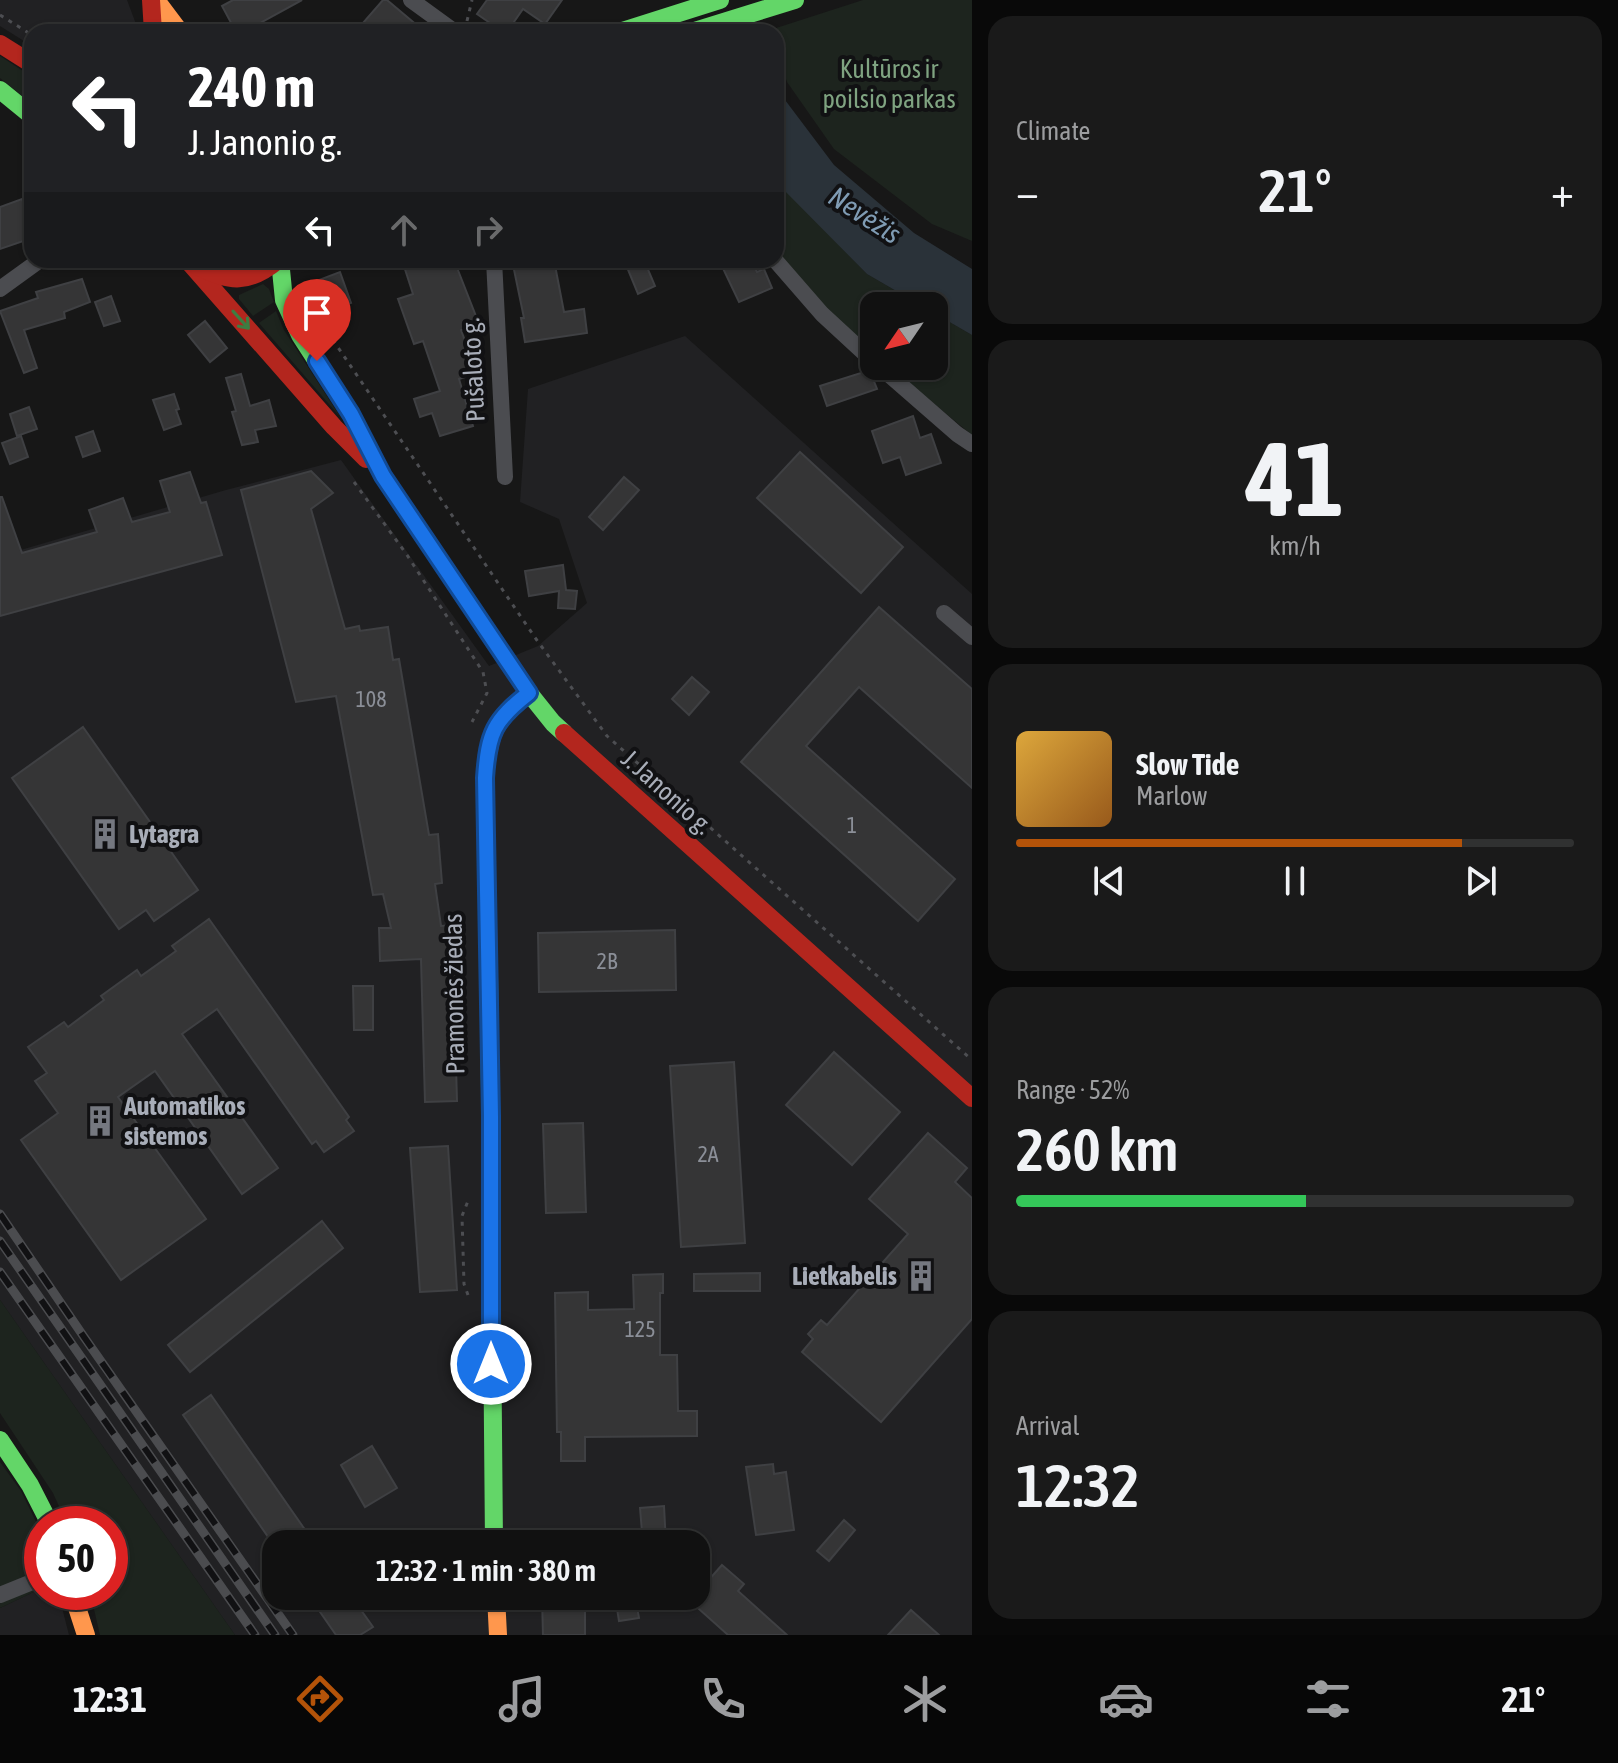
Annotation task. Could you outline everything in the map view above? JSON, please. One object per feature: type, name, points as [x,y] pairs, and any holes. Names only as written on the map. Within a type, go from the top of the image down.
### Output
[{"type":"main road","points":[[153,0],[153,24]]},
{"type":"main road","points":[[153,0],[173,24]]},
{"type":"main road","points":[[644,24],[720,0]]},
{"type":"main road","points":[[717,24],[795,0]]},
{"type":"main road","points":[[0,44],[24,59]]},
{"type":"main road","points":[[0,90],[24,110]]},
{"type":"main road","name":"J. Janonio g.","points":[[194,268],[334,427],[383,476]]},
{"type":"main road","points":[[202,268],[222,278],[232,279],[250,277],[268,268]]},
{"type":"main road","name":"J. Janonio g.","points":[[280,268],[284,300],[300,335],[351,414],[383,476],[529,693],[553,723],[972,1098]]},
{"type":"main road","points":[[494,1530],[485,778],[487,748],[497,722],[529,693]]},
{"type":"main road","points":[[0,1440],[41,1506]]},
{"type":"main road","points":[[78,1610],[86,1635]]},
{"type":"main road","points":[[497,1610],[498,1635]]},
{"type":"street","points":[[411,0],[455,24]]},
{"type":"street","points":[[0,289],[29,268]]},
{"type":"street","name":"Pušaloto g.","points":[[494,268],[505,477]]},
{"type":"street","points":[[782,268],[822,314],[860,349]]},
{"type":"street","points":[[895,380],[972,444]]},
{"type":"street","points":[[944,613],[972,637]]},
{"type":"street","points":[[0,1595],[24,1585]]},
{"type":"path","points":[[462,24],[472,0]]},
{"type":"path","points":[[0,15],[24,30]]},
{"type":"path","points":[[312,309],[536,639],[607,736],[972,1060]]},
{"type":"path","points":[[354,482],[407,555],[483,672],[487,693],[473,719],[472,728]]},
{"type":"path","points":[[470,1193],[462,1216],[464,1284],[475,1304]]},
{"type":"shaded area","points":[[0,0],[127,0],[136,24],[24,24],[24,41],[0,26]]},
{"type":"shaded area","points":[[685,336],[972,594],[972,1635],[235,1635],[0,1300],[0,556],[341,460],[489,666],[538,646],[587,603],[559,519],[520,502],[528,389]]},
{"type":"shaded area","points":[[24,1597],[24,1610],[63,1610],[69,1635],[0,1635],[0,1608]]},
{"type":"green space","name":"Kultūros ir poilsio parkas","points":[[863,0],[972,0],[972,241],[932,224],[834,149],[787,82],[784,73],[784,25]]},
{"type":"green space","points":[[0,56],[24,72],[24,97],[0,78]]},
{"type":"green space","points":[[784,188],[867,274],[898,292],[860,292],[860,340],[825,307],[784,261]]},
{"type":"green space","points":[[263,284],[269,289],[274,302],[253,316],[239,295]]},
{"type":"green space","points":[[276,311],[284,330],[341,418],[259,323]]},
{"type":"green space","points":[[948,321],[972,335],[972,435],[905,380],[948,380]]},
{"type":"green space","points":[[0,1300],[235,1635],[100,1635],[94,1610],[128,1610],[128,1506],[59,1506],[0,1413]]},
{"type":"green space","points":[[0,1462],[28,1506],[24,1506],[24,1597],[0,1608]]},
{"type":"water","name":"Nevėžis","points":[[784,99],[834,165],[914,233],[972,269],[972,335],[948,321],[948,292],[898,292],[867,274],[784,190]]},
{"type":"building","points":[[233,0],[302,0],[258,24],[232,24],[222,6]]},
{"type":"building","points":[[383,0],[387,0],[416,24],[362,24]]},
{"type":"building","points":[[487,0],[562,0],[545,24],[523,9],[513,24],[491,24],[477,14]]},
{"type":"building","points":[[22,199],[24,205],[24,241],[0,249],[0,207]]},
{"type":"building","points":[[405,268],[457,268],[479,324],[461,330],[477,373],[459,379],[473,426],[440,436],[432,413],[420,417],[414,399],[440,391],[423,341],[414,344],[398,299],[413,294]]},
{"type":"building","points":[[514,268],[556,268],[564,312],[584,309],[587,333],[525,342],[521,318],[524,318]]},
{"type":"building","points":[[627,268],[647,268],[655,286],[638,294]]},
{"type":"building","points":[[723,268],[755,268],[757,272],[764,269],[772,288],[739,302]]},
{"type":"building","points":[[340,272],[351,303],[322,313],[311,283]]},
{"type":"building","points":[[82,279],[90,302],[64,312],[65,318],[24,330],[37,368],[24,373],[0,311],[38,298],[36,292]]},
{"type":"building","points":[[111,296],[120,321],[104,326],[95,302]]},
{"type":"building","points":[[205,321],[227,348],[210,362],[188,335]]},
{"type":"building","points":[[860,373],[860,380],[873,380],[877,389],[827,406],[820,386]]},
{"type":"building","points":[[241,374],[250,406],[269,400],[276,426],[255,430],[258,442],[242,445],[226,378]]},
{"type":"building","points":[[174,394],[181,424],[164,430],[153,400]]},
{"type":"building","points":[[29,407],[37,429],[17,436],[10,414]]},
{"type":"building","points":[[913,416],[920,438],[931,434],[941,463],[906,475],[900,457],[883,463],[872,431]]},
{"type":"building","points":[[93,431],[100,451],[83,457],[76,437]]},
{"type":"building","points":[[21,436],[28,457],[10,464],[2,443]]},
{"type":"building","points":[[800,452],[903,547],[861,593],[757,498]]},
{"type":"building","points":[[311,471],[333,493],[311,509],[345,629],[359,626],[360,631],[388,627],[393,660],[399,659],[429,835],[438,834],[442,883],[435,884],[441,926],[452,925],[457,1101],[425,1102],[421,959],[380,961],[379,928],[391,928],[383,894],[373,895],[336,696],[296,702],[241,490]]},
{"type":"building","points":[[190,472],[201,503],[206,502],[222,555],[0,616],[0,497],[22,553],[97,532],[89,510],[123,498],[132,522],[170,512],[160,481]]},
{"type":"building","points":[[624,477],[639,490],[603,530],[589,517]]},
{"type":"building","points":[[563,565],[566,590],[577,591],[575,609],[558,608],[559,591],[529,596],[525,571]]},
{"type":"building","points":[[879,607],[972,689],[972,788],[859,687],[806,746],[955,879],[918,921],[741,762]]},
{"type":"building","points":[[692,677],[709,692],[689,715],[672,699]]},
{"type":"building","name":"Lytagra","points":[[83,727],[198,890],[154,921],[146,910],[119,929],[12,778]]},
{"type":"building","points":[[209,919],[349,1117],[346,1120],[354,1131],[324,1152],[316,1141],[312,1144],[217,1009],[182,1034],[278,1168],[242,1194],[155,1071],[118,1097],[206,1219],[121,1280],[21,1140],[58,1113],[35,1081],[47,1073],[28,1047],[64,1022],[68,1027],[104,1000],[101,996],[137,970],[141,976],[176,951],[172,946]]},
{"type":"building","points":[[675,930],[676,990],[539,992],[538,933]]},
{"type":"building","points":[[353,986],[373,986],[373,1030],[354,1030]]},
{"type":"building","points":[[834,1052],[900,1112],[852,1165],[786,1105]]},
{"type":"building","points":[[734,1062],[745,1243],[681,1247],[670,1066]]},
{"type":"building","points":[[583,1123],[586,1212],[546,1213],[543,1124]]},
{"type":"building","name":"Lietkabelis","points":[[928,1133],[967,1168],[955,1182],[972,1198],[972,1319],[881,1422],[802,1352],[813,1339],[808,1334],[821,1320],[827,1325],[908,1234],[869,1199]]},
{"type":"building","points":[[448,1146],[457,1290],[420,1292],[410,1148]]},
{"type":"building","points":[[322,1221],[343,1248],[190,1372],[168,1345]]},
{"type":"building","points":[[760,1273],[760,1291],[694,1291],[694,1274]]},
{"type":"building","points":[[663,1274],[660,1355],[677,1355],[678,1411],[697,1411],[697,1436],[585,1437],[585,1461],[561,1461],[561,1432],[557,1432],[555,1293],[588,1292],[588,1310],[634,1309],[633,1275]]},
{"type":"building","points":[[211,1395],[305,1530],[263,1530],[183,1415]]},
{"type":"building","points":[[372,1446],[397,1488],[365,1507],[341,1465]]},
{"type":"building","points":[[773,1464],[774,1474],[786,1472],[794,1530],[756,1535],[746,1467]]},
{"type":"building","points":[[664,1506],[665,1530],[642,1530],[640,1508]]},
{"type":"building","points":[[844,1520],[855,1530],[829,1561],[817,1551]]},
{"type":"building","points":[[722,1565],[744,1584],[738,1591],[787,1635],[728,1635],[700,1610],[710,1610],[710,1578]]},
{"type":"building","points":[[319,1610],[361,1610],[373,1627],[360,1635],[336,1635]]},
{"type":"building","points":[[542,1610],[585,1610],[585,1635],[543,1635]]},
{"type":"building","points":[[617,1610],[638,1610],[639,1618],[619,1621]]},
{"type":"building","points":[[911,1610],[939,1635],[888,1635]]},
{"type":"railway","points":[[0,1214],[293,1635]]},
{"type":"railway","points":[[0,1241],[275,1635]]},
{"type":"railway","points":[[0,1272],[255,1635]]},
{"type":"traffic: fast","points":[[644,24],[720,0]]},
{"type":"traffic: fast","points":[[717,24],[795,0]]},
{"type":"traffic: fast","points":[[0,90],[24,110]]},
{"type":"traffic: fast","points":[[281,268],[284,300],[300,335],[351,414],[383,476],[529,693],[564,733]]},
{"type":"traffic: fast","points":[[489,976],[494,1530]]},
{"type":"traffic: fast","points":[[0,1440],[41,1506]]},
{"type":"traffic: slow","points":[[156,0],[174,24]]},
{"type":"traffic: slow","points":[[78,1610],[86,1635]]},
{"type":"traffic: slow","points":[[497,1610],[498,1635]]},
{"type":"traffic: jam","points":[[151,0],[152,24]]},
{"type":"traffic: jam","points":[[0,44],[24,59]]},
{"type":"traffic: jam","points":[[194,268],[334,427],[366,459]]},
{"type":"traffic: jam","points":[[202,268],[229,278],[248,277],[268,268]]},
{"type":"traffic: jam","points":[[489,976],[487,763],[495,729],[508,711],[529,693]]},
{"type":"traffic: jam","points":[[564,733],[972,1098]]},
{"type":"place","name":"Lytagra","points":[[105,834]]},
{"type":"place","name":"Automatikos sistemos","points":[[100,1121]]},
{"type":"place","name":"Lietkabelis","points":[[921,1276]]},
{"type":"route","points":[[317,361],[351,414],[383,476],[529,693],[497,722],[487,748],[485,778],[491,1116],[491,1364]]}]
